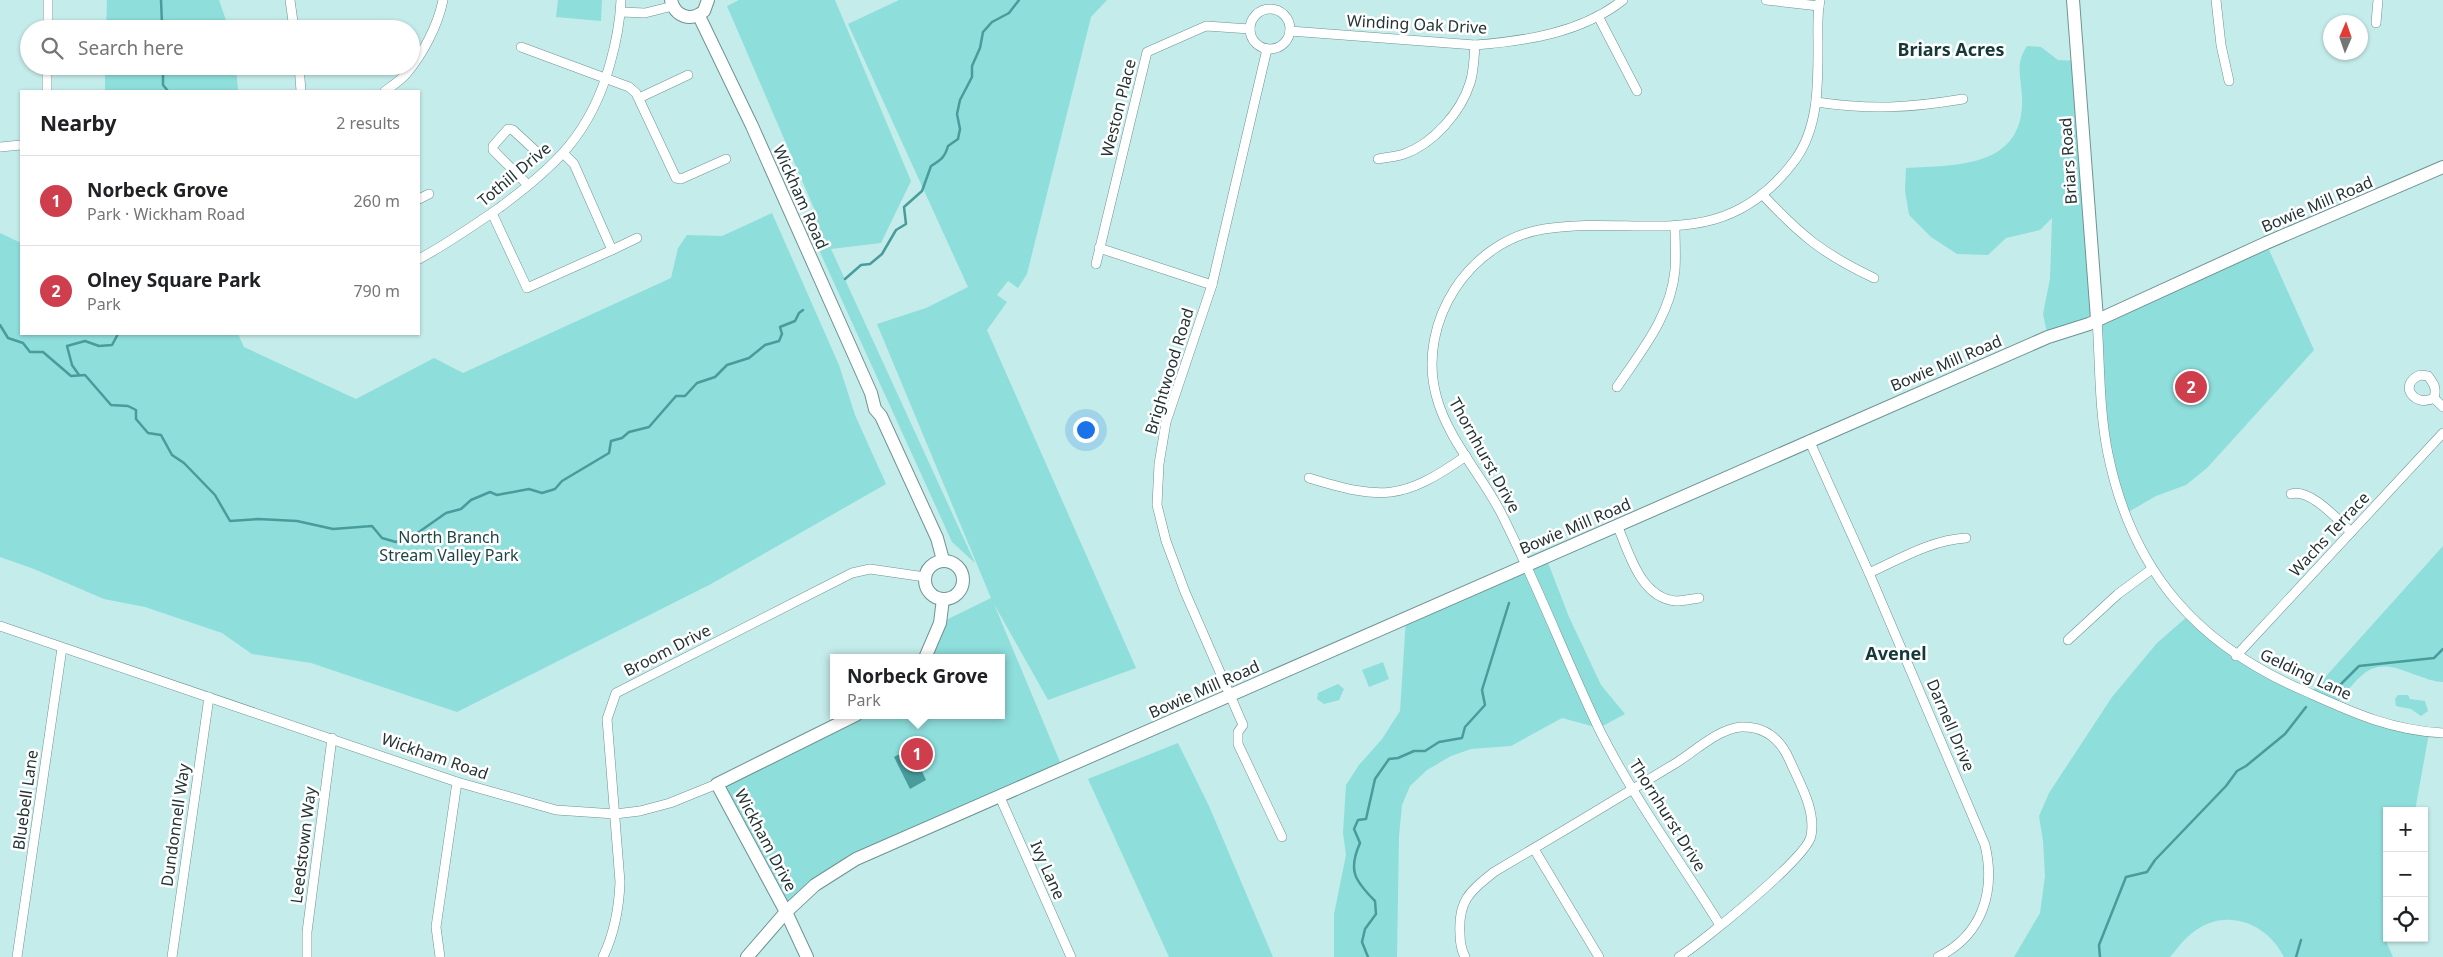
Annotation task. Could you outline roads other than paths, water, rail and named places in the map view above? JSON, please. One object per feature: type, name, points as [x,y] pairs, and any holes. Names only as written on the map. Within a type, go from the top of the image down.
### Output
[{"type":"street","points":[[48,0],[48,20]]},
{"type":"street","points":[[290,0],[293,20]]},
{"type":"street","points":[[420,53],[430,38],[441,12],[443,0]]},
{"type":"street","name":"Tothill Drive","points":[[420,258],[492,213],[549,169],[576,138],[602,94],[616,43],[621,0]]},
{"type":"street","points":[[621,12],[645,13],[672,3],[681,16],[693,18],[699,16],[704,11],[708,0]]},
{"type":"street","points":[[1274,10],[1276,0]]},
{"type":"street","name":"Winding Oak Drive","points":[[1290,31],[1475,45],[1531,39],[1557,32],[1598,16],[1624,0]]},
{"type":"street","points":[[1766,0],[1819,3]]},
{"type":"street","name":"Briars Road","points":[[2073,0],[2097,319]]},
{"type":"street","points":[[2216,0],[2220,44],[2229,81]]},
{"type":"street","points":[[2376,23],[2378,0]]},
{"type":"street","name":"Thornhurst Drive","points":[[1720,925],[1601,733],[1526,564],[1498,508],[1448,425],[1436,396],[1431,360],[1439,317],[1456,286],[1468,272],[1492,251],[1519,236],[1541,229],[1568,227],[1675,227],[1723,217],[1745,206],[1782,176],[1797,156],[1810,128],[1816,102],[1818,86],[1819,3]]},
{"type":"street","points":[[1266,10],[1274,10],[1286,17],[1290,31],[1284,44],[1275,49],[1267,49],[1256,43],[1250,29],[1257,14],[1266,10]]},
{"type":"street","name":"Wickham Road","points":[[699,16],[752,126],[871,393],[876,396],[883,410],[881,416],[937,538],[943,560]]},
{"type":"street","points":[[1598,16],[1637,92]]},
{"type":"street","name":"Weston Place","points":[[1096,264],[1147,52],[1206,26],[1250,29]]},
{"type":"street","points":[[1378,159],[1405,154],[1423,143],[1440,130],[1458,109],[1470,82],[1475,45]]},
{"type":"street","points":[[521,47],[629,87],[639,98],[676,178],[681,179],[726,159]]},
{"type":"street","name":"Brightwood Road","points":[[1267,49],[1212,285],[1166,422],[1158,464],[1157,505],[1166,541],[1185,592],[1243,725],[1238,732],[1238,744],[1282,837]]},
{"type":"street","points":[[639,98],[688,74]]},
{"type":"street","points":[[47,75],[47,90]]},
{"type":"street","points":[[300,75],[301,90]]},
{"type":"street","points":[[386,90],[405,75]]},
{"type":"street","points":[[1816,102],[1856,108],[1892,109],[1963,99]]},
{"type":"street","points":[[528,185],[493,150],[493,146],[508,129],[513,130],[540,156]]},
{"type":"street","points":[[0,147],[20,145]]},
{"type":"street","points":[[563,153],[574,164],[612,250]]},
{"type":"street","name":"Bowie Mill Road","points":[[747,957],[786,912],[815,885],[848,864],[999,795],[1809,440],[2048,337],[2089,324],[2266,243],[2443,167]]},
{"type":"street","points":[[420,198],[429,194]]},
{"type":"street","points":[[1762,194],[1791,226],[1813,245],[1847,266],[1874,278]]},
{"type":"street","points":[[492,213],[527,288],[637,238]]},
{"type":"street","points":[[1617,386],[1654,332],[1666,308],[1675,270],[1675,227]]},
{"type":"street","points":[[1099,248],[1212,285]]},
{"type":"street","name":"Gelding Lane","points":[[2097,319],[2107,454],[2125,514],[2152,569],[2188,616],[2236,656],[2273,678],[2380,723],[2414,731],[2443,733]]},
{"type":"street","points":[[2434,398],[2443,407]]},
{"type":"street","name":"Wachs Terrace","points":[[2236,656],[2443,433]]},
{"type":"street","name":"Darnell Drive","points":[[1809,440],[1869,573],[1981,833],[1988,861],[1988,888],[1974,928],[1952,950],[1938,957]]},
{"type":"street","points":[[1309,478],[1350,490],[1393,493],[1418,486],[1466,456]]},
{"type":"street","points":[[2290,494],[2298,492],[2309,495],[2352,532]]},
{"type":"street","points":[[1617,525],[1643,582],[1658,596],[1676,601],[1699,598]]},
{"type":"street","points":[[1869,573],[1924,548],[1951,539],[1966,538]]},
{"type":"street","points":[[943,560],[955,564],[962,573],[963,579],[962,586],[955,595],[943,599],[929,592],[924,577],[929,567],[943,560]]},
{"type":"street","name":"Broom Drive","points":[[603,957],[616,924],[619,904],[620,882],[607,720],[616,693],[852,574],[870,569],[924,577]]},
{"type":"street","points":[[2068,640],[2118,594],[2152,569]]},
{"type":"street","points":[[927,654],[940,623],[943,599]]},
{"type":"street","name":"Wickham Road","points":[[0,626],[457,782],[556,810],[615,814],[640,811],[664,805],[717,784],[848,719]]},
{"type":"street","name":"Bluebell Lane","points":[[17,957],[62,648]]},
{"type":"street","name":"Dundonnell Way","points":[[172,957],[208,696]]},
{"type":"street","points":[[1465,957],[1461,950],[1460,909],[1469,895],[1488,877],[1720,734],[1740,727],[1756,728],[1771,734],[1784,746],[1812,816],[1811,838],[1805,849],[1789,864],[1698,944],[1678,957]]},
{"type":"street","name":"Leedstown Way","points":[[306,957],[306,932],[332,738]]},
{"type":"street","points":[[730,808],[732,786],[739,773]]},
{"type":"street","points":[[440,957],[436,926],[457,782]]},
{"type":"street","name":"Wickham Drive","points":[[717,784],[786,912],[807,957]]},
{"type":"street","name":"Ivy Lane","points":[[999,795],[1071,957]]},
{"type":"street","points":[[1534,849],[1598,957]]},
{"type":"waterway","points":[[161,0],[162,20]]},
{"type":"waterway","points":[[845,279],[861,265],[870,264],[882,254],[896,230],[906,224],[904,207],[922,191],[931,166],[942,158],[948,146],[958,139],[960,129],[957,114],[960,100],[972,77],[972,66],[980,48],[983,32],[992,22],[1009,13],[1019,0]]},
{"type":"waterway","points":[[163,75],[163,85],[167,90]]},
{"type":"waterway","points":[[0,325],[8,338],[23,343],[30,352],[43,352],[71,376],[85,375],[111,405],[128,406],[136,410],[136,419],[148,433],[161,435],[172,455],[184,463],[215,495],[230,521],[258,519],[297,521],[333,529],[372,526],[382,538],[396,542],[416,534],[446,513],[461,509],[471,500],[490,492],[497,495],[529,489],[542,493],[555,489],[562,481],[609,453],[611,441],[622,438],[629,432],[649,427],[676,396],[685,396],[697,383],[715,377],[727,365],[749,358],[765,345],[779,341],[782,334],[780,327],[795,321],[803,310]]},
{"type":"waterway","points":[[79,375],[72,365],[67,346],[85,341],[99,346],[112,345],[117,335]]},
{"type":"waterway","points":[[1368,957],[1362,942],[1365,929],[1376,914],[1375,901],[1362,887],[1355,874],[1354,860],[1360,843],[1354,829],[1358,820],[1366,819],[1375,779],[1389,759],[1398,758],[1414,751],[1425,751],[1439,742],[1462,738],[1465,727],[1485,705],[1482,690],[1509,603]]},
{"type":"waterway","points":[[2340,685],[2359,666],[2434,658],[2443,649]]},
{"type":"waterway","points":[[2100,957],[2099,945],[2126,877],[2147,872],[2155,860],[2226,786],[2237,771],[2246,766],[2285,734],[2306,707]]},
{"type":"waterway","points":[[2296,957],[2301,940]]},
{"type":"place","name":"Olney Square Park","points":[[2191,387]]},
{"type":"place","name":"Norbeck Grove","points":[[917,754]]},
{"type":"district","name":"Briars Acres","points":[[1951,49]]},
{"type":"district","name":"Avenel","points":[[1896,653]]},
{"type":"park label","name":"North Branch Stream Valley Park","points":[[449,546]]}]
